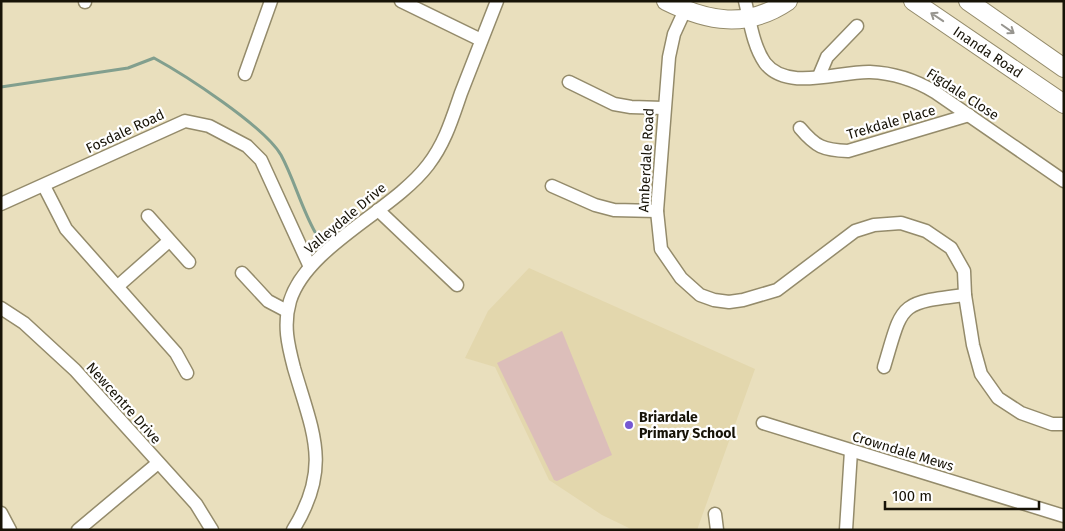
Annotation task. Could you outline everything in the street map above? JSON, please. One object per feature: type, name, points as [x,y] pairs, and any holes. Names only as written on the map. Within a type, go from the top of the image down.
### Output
[{"type":"main road","points":[[666,1],[685,10],[717,20],[747,9],[770,11],[788,1]]},
{"type":"main road","name":"Inanda Road","points":[[913,1],[1064,104]]},
{"type":"main road","points":[[968,1],[1064,68]]},
{"type":"street","points":[[245,74],[271,1]]},
{"type":"street","points":[[401,1],[481,40]]},
{"type":"street","name":"Valleydale Drive","points":[[293,530],[307,508],[316,477],[317,452],[313,430],[287,342],[288,311],[294,291],[310,267],[422,172],[442,145],[497,1]]},
{"type":"street","name":"Figdale Close","points":[[747,9],[759,52],[774,72],[787,78],[870,72],[904,77],[931,89],[1064,181]]},
{"type":"street","name":"Amberdale Road","points":[[685,10],[674,34],[663,108],[656,211],[661,249],[666,260],[681,278],[700,295],[714,300],[729,302],[743,300],[777,290],[856,231],[874,225],[901,223],[926,231],[951,248],[964,271],[965,295],[973,345],[981,374],[998,398],[1021,413],[1052,424],[1064,424]]},
{"type":"street","points":[[819,76],[827,57],[857,26]]},
{"type":"street","points":[[569,82],[614,104],[631,107],[663,108]]},
{"type":"street","name":"Trekdale Place","points":[[800,128],[813,143],[828,151],[848,151],[968,115]]},
{"type":"street","name":"Fosdale Road","points":[[1,204],[44,186],[159,130],[185,120],[209,126],[247,146],[261,160],[310,267]]},
{"type":"street","points":[[44,186],[66,229],[176,353],[187,373]]},
{"type":"street","points":[[552,186],[595,205],[614,210],[656,211]]},
{"type":"street","points":[[378,210],[457,285]]},
{"type":"street","points":[[148,216],[189,262]]},
{"type":"street","points":[[118,286],[169,241]]},
{"type":"street","points":[[242,273],[268,301],[288,311]]},
{"type":"street","points":[[884,367],[899,317],[911,304],[924,300],[965,295]]},
{"type":"street","name":"Newcentre Drive","points":[[1,308],[24,323],[75,370],[196,504],[212,530]]},
{"type":"street","name":"Crowndale Mews","points":[[763,422],[1064,516]]},
{"type":"street","points":[[846,530],[851,451]]},
{"type":"street","points":[[78,530],[158,463]]},
{"type":"street","points":[[1,513],[10,530]]},
{"type":"street","points":[[715,514],[717,530]]},
{"type":"shaded area","name":"Briardale Primary School","points":[[529,268],[755,369],[697,530],[633,530],[602,515],[549,480],[495,367],[465,358],[488,311]]},
{"type":"shaded area","points":[[562,331],[612,455],[557,481],[554,480],[497,363]]},
{"type":"waterway","points":[[1,87],[128,68],[154,58],[223,102],[272,143],[286,164],[315,232]]},
{"type":"place","name":"Briardale Primary School","points":[[629,425]]}]
